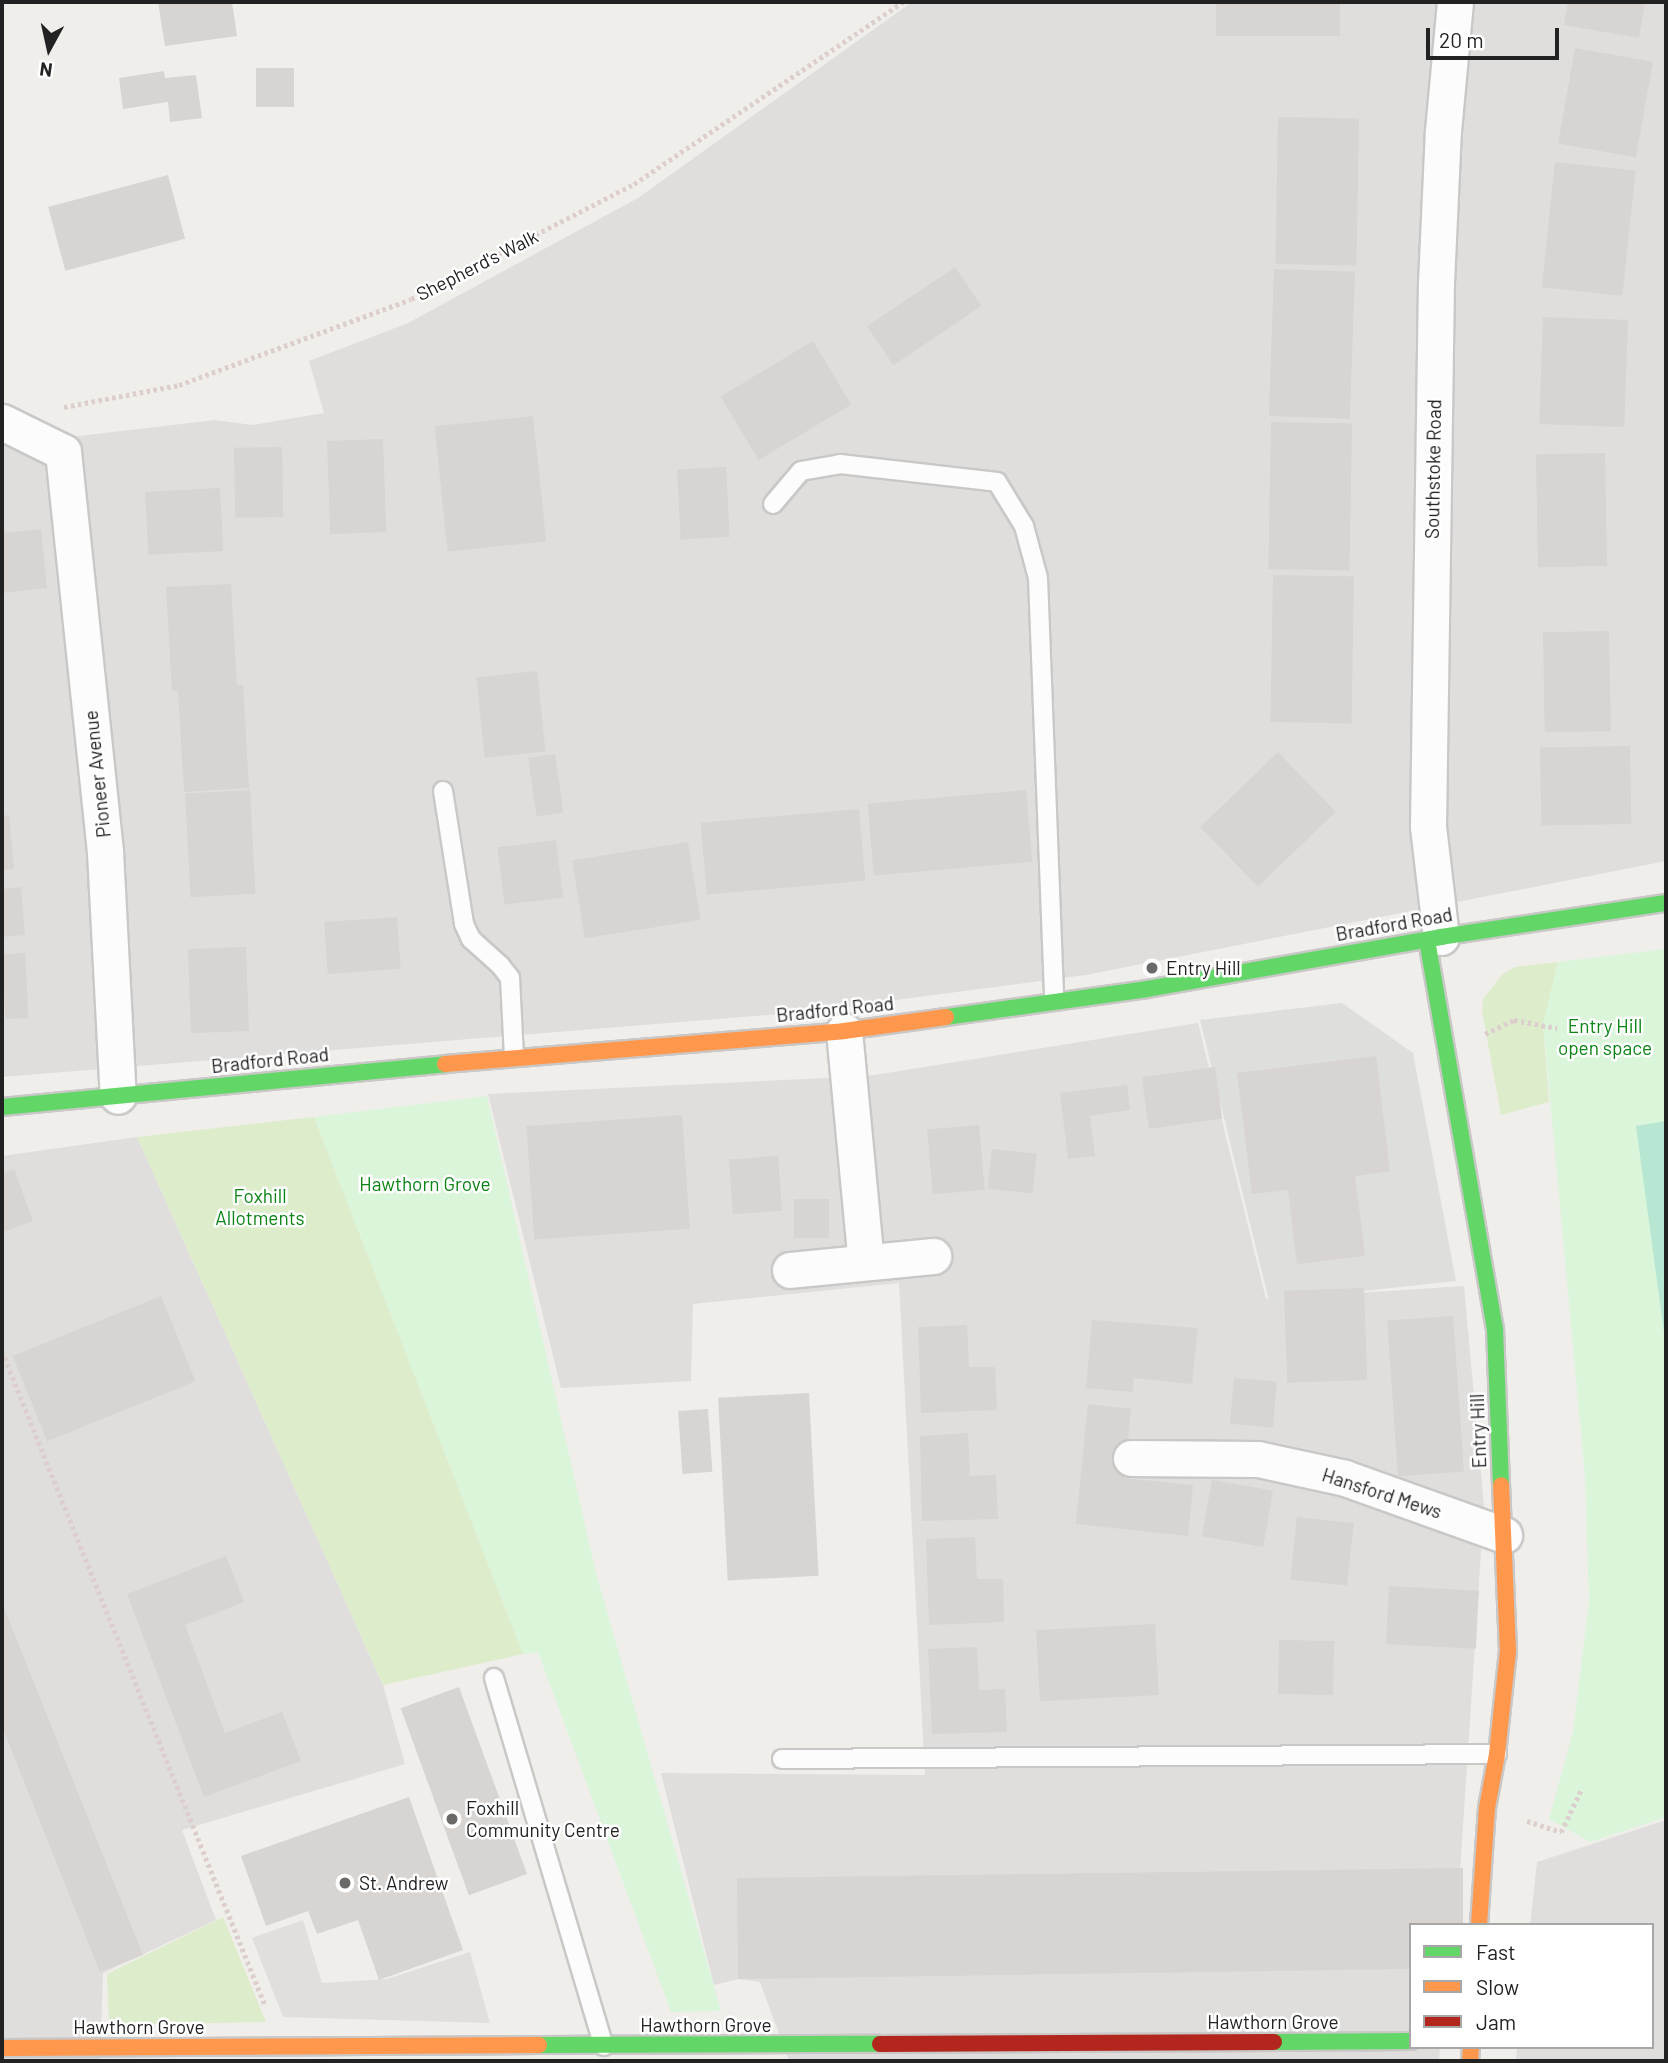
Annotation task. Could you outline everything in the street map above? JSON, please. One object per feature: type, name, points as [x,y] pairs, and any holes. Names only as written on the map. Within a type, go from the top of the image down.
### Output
[{"type":"street","name":"Southstoke Road","points":[[1434,938],[1428,826],[1435,311],[1443,131],[1455,2]]},
{"type":"street","name":"Pioneer Avenue","points":[[2,422],[63,452],[105,852],[118,1096]]},
{"type":"street","name":"Bradford Road","points":[[2,1107],[514,1057],[844,1031],[1147,989],[1434,938],[1666,902]]},
{"type":"street","name":"Entry Hill","points":[[1434,938],[1448,1062],[1495,1329],[1508,1651],[1497,1754],[1487,1808],[1479,1923]]},
{"type":"street","points":[[844,1031],[866,1262]]},
{"type":"street","points":[[790,1270],[933,1256]]},
{"type":"street","name":"Hansford Mews","points":[[1131,1458],[1258,1459],[1345,1478],[1504,1535]]},
{"type":"street","name":"Hawthorn Grove","points":[[2,2048],[224,2055],[283,2048],[604,2046],[1069,2053],[1409,2042]]},
{"type":"lane","points":[[773,504],[801,471],[840,464],[997,482],[1024,526],[1038,578],[1054,1002]]},
{"type":"lane","points":[[443,791],[464,924],[471,939],[500,965],[510,978],[514,1057]]},
{"type":"lane","points":[[494,1678],[604,2046]]},
{"type":"lane","points":[[782,1759],[1497,1754]]},
{"type":"path","name":"Shepherd's Walk","points":[[57,408],[179,385],[411,299],[634,184],[903,2]]},
{"type":"path","points":[[1448,1062],[1496,1027],[1514,1020],[1556,1028]]},
{"type":"path","points":[[2,1351],[283,2048]]},
{"type":"path","points":[[1526,1821],[1561,1832],[1582,1788]]},
{"type":"shaded area","points":[[912,2],[1666,2],[1666,861],[1086,975],[804,1012],[2,1077],[2,445],[215,420],[252,425],[324,413],[309,361],[408,323],[638,198]]},
{"type":"shaded area","points":[[1342,1003],[1413,1053],[1456,1281],[1269,1301],[1200,1020]]},
{"type":"shaded area","points":[[1198,1023],[1266,1299],[1464,1286],[1484,1507],[1459,1887],[1414,1923],[1409,1923],[1409,2049],[1440,2049],[1439,2061],[789,2061],[760,1982],[738,1979],[714,1985],[661,1773],[925,1775],[899,1283],[693,1304],[691,1381],[561,1388],[488,1094],[868,1076]]},
{"type":"shaded area","points":[[137,1137],[383,1685],[405,1764],[182,1830],[216,1920],[103,1973],[100,2061],[2,2061],[2,1156]]},
{"type":"shaded area","points":[[1666,1820],[1666,2061],[1516,2061],[1517,2049],[1654,2049],[1654,1923],[1530,1923],[1537,1862]]},
{"type":"shaded area","points":[[303,1920],[322,1983],[387,1979],[470,1952],[490,2023],[283,2017],[252,1938]]},
{"type":"green space","name":"Entry Hill open space","points":[[1666,949],[1666,1817],[1590,1842],[1549,1819],[1573,1732],[1589,1601],[1585,1476],[1543,1023],[1558,962]]},
{"type":"green space","points":[[1558,962],[1543,1026],[1549,1102],[1501,1115],[1482,1011],[1483,999],[1502,975],[1515,967]]},
{"type":"green space","name":"Hawthorn Grove","points":[[487,1096],[596,1573],[721,2011],[671,2012],[538,1652],[523,1654],[314,1117]]},
{"type":"green space","name":"Foxhill Allotments","points":[[314,1117],[523,1654],[383,1685],[137,1137]]},
{"type":"green space","points":[[1666,1121],[1666,1347],[1636,1126]]},
{"type":"green space","points":[[223,1917],[266,2022],[109,2025],[107,1974]]},
{"type":"building","points":[[158,2],[232,2],[237,36],[165,46]]},
{"type":"building","points":[[1216,2],[1340,2],[1340,36],[1216,36]]},
{"type":"building","points":[[1568,2],[1645,2],[1639,38],[1564,25]]},
{"type":"building","points":[[1575,48],[1653,62],[1636,157],[1558,144]]},
{"type":"building","points":[[256,68],[294,68],[294,107],[256,107]]},
{"type":"building","points":[[164,71],[165,78],[196,75],[202,118],[170,122],[168,102],[123,109],[119,78]]},
{"type":"building","points":[[1278,117],[1359,118],[1356,265],[1275,264]]},
{"type":"building","points":[[1555,162],[1636,170],[1622,296],[1542,287]]},
{"type":"building","points":[[168,175],[185,239],[65,271],[48,207]]},
{"type":"building","points":[[955,267],[981,306],[893,365],[867,326]]},
{"type":"building","points":[[1274,269],[1355,272],[1350,419],[1269,416]]},
{"type":"building","points":[[1543,317],[1628,320],[1624,427],[1539,424]]},
{"type":"building","points":[[813,341],[851,404],[759,460],[720,397]]},
{"type":"building","points":[[533,416],[546,541],[448,552],[435,426]]},
{"type":"building","points":[[1271,422],[1352,423],[1349,570],[1268,569]]},
{"type":"building","points":[[383,439],[386,532],[330,534],[327,441]]},
{"type":"building","points":[[282,447],[283,517],[235,518],[234,448]]},
{"type":"building","points":[[1605,453],[1607,566],[1538,567],[1536,454]]},
{"type":"building","points":[[726,467],[730,537],[681,539],[677,470]]},
{"type":"building","points":[[220,488],[223,551],[148,555],[145,492]]},
{"type":"building","points":[[41,529],[47,588],[2,593],[2,533]]},
{"type":"building","points":[[1273,575],[1354,576],[1351,723],[1270,722]]},
{"type":"building","points":[[231,584],[237,685],[243,685],[249,788],[184,792],[178,691],[172,691],[166,587]]},
{"type":"building","points":[[1609,631],[1611,731],[1545,732],[1543,632]]},
{"type":"building","points":[[537,671],[545,752],[485,758],[476,677]]},
{"type":"building","points":[[1630,746],[1631,824],[1541,826],[1540,748]]},
{"type":"building","points":[[1278,752],[1336,812],[1258,887],[1200,827]]},
{"type":"building","points":[[555,754],[563,812],[536,816],[528,758]]},
{"type":"building","points":[[250,790],[255,894],[191,897],[185,793]]},
{"type":"building","points":[[1026,790],[1032,862],[874,876],[868,804]]},
{"type":"building","points":[[859,809],[865,881],[707,895],[701,823]]},
{"type":"building","points":[[9,815],[14,869],[2,870],[2,816]]},
{"type":"building","points":[[556,840],[563,898],[505,905],[497,847]]},
{"type":"building","points":[[688,842],[700,920],[585,938],[572,860]]},
{"type":"building","points":[[21,887],[25,935],[2,937],[2,889]]},
{"type":"building","points":[[397,917],[401,969],[328,974],[324,922]]},
{"type":"building","points":[[246,947],[249,1031],[191,1033],[188,949]]},
{"type":"building","points":[[25,953],[28,1018],[5,1019],[2,954]]},
{"type":"building","points":[[1376,1056],[1390,1171],[1355,1176],[1365,1256],[1297,1264],[1288,1190],[1252,1194],[1237,1073]]},
{"type":"building","points":[[1215,1067],[1222,1118],[1149,1129],[1142,1077]]},
{"type":"building","points":[[1127,1085],[1130,1110],[1090,1116],[1095,1156],[1068,1159],[1060,1093]]},
{"type":"building","points":[[682,1115],[690,1229],[534,1240],[526,1126]]},
{"type":"building","points":[[979,1125],[985,1190],[933,1194],[927,1130]]},
{"type":"building","points":[[992,1149],[1037,1154],[1033,1193],[988,1189]]},
{"type":"building","points":[[778,1156],[782,1211],[733,1214],[729,1159]]},
{"type":"building","points":[[14,1169],[33,1221],[3,1232],[2,1174]]},
{"type":"building","points":[[794,1199],[829,1199],[829,1238],[794,1238]]},
{"type":"building","points":[[1364,1288],[1367,1380],[1287,1383],[1284,1291]]},
{"type":"building","points":[[161,1296],[195,1381],[47,1441],[13,1356]]},
{"type":"building","points":[[1453,1316],[1464,1472],[1398,1476],[1387,1321]]},
{"type":"building","points":[[1092,1320],[1198,1328],[1192,1384],[1134,1378],[1133,1392],[1086,1388]]},
{"type":"building","points":[[967,1325],[969,1367],[995,1367],[997,1410],[921,1413],[918,1327]]},
{"type":"building","points":[[1234,1378],[1277,1382],[1273,1428],[1230,1424]]},
{"type":"building","points":[[809,1393],[819,1576],[728,1581],[718,1398]]},
{"type":"building","points":[[1088,1404],[1131,1409],[1124,1478],[1193,1485],[1188,1536],[1076,1524]]},
{"type":"building","points":[[708,1409],[712,1472],[682,1474],[678,1411]]},
{"type":"building","points":[[968,1433],[970,1476],[996,1475],[998,1519],[922,1521],[920,1436]]},
{"type":"building","points":[[1212,1480],[1273,1491],[1263,1547],[1202,1536]]},
{"type":"building","points":[[1297,1517],[1354,1523],[1347,1586],[1290,1580]]},
{"type":"building","points":[[975,1537],[977,1579],[1003,1579],[1004,1622],[929,1625],[926,1539]]},
{"type":"building","points":[[226,1556],[244,1602],[185,1625],[225,1733],[282,1712],[301,1761],[204,1797],[127,1594]]},
{"type":"building","points":[[1389,1586],[1479,1591],[1476,1649],[1386,1644]]},
{"type":"building","points":[[2,1603],[143,1955],[100,1972],[2,1726]]},
{"type":"building","points":[[1155,1624],[1159,1695],[1040,1701],[1036,1630]]},
{"type":"building","points":[[1279,1640],[1334,1641],[1333,1695],[1278,1694]]},
{"type":"building","points":[[977,1647],[979,1690],[1005,1689],[1007,1732],[932,1734],[928,1649]]},
{"type":"building","points":[[459,1687],[527,1874],[469,1895],[401,1708]]},
{"type":"building","name":"St. Andrew","points":[[409,1797],[463,1950],[379,1980],[358,1920],[317,1934],[308,1911],[266,1926],[241,1856]]},
{"type":"building","points":[[1463,1868],[1463,1923],[1409,1923],[1409,1969],[738,1979],[737,1878]]},
{"type":"traffic: fast","points":[[946,1017],[1147,989],[1441,937],[1666,903]]},
{"type":"traffic: fast","points":[[1427,940],[1495,1329],[1501,1485]]},
{"type":"traffic: fast","points":[[2,1107],[445,1064]]},
{"type":"traffic: fast","points":[[1274,2042],[1409,2041]]},
{"type":"traffic: fast","points":[[539,2045],[880,2044]]},
{"type":"traffic: slow","points":[[445,1064],[844,1031],[946,1017]]},
{"type":"traffic: slow","points":[[1479,1923],[1487,1808],[1497,1754],[1508,1651],[1501,1485]]},
{"type":"traffic: slow","points":[[2,2048],[539,2045]]},
{"type":"traffic: slow","points":[[1470,2061],[1471,2049]]},
{"type":"traffic: jam","points":[[880,2044],[1274,2042]]},
{"type":"place","name":"Entry Hill","points":[[1152,968]]},
{"type":"place","name":"Foxhill Community Centre","points":[[452,1819]]},
{"type":"place","name":"St. Andrew","points":[[345,1883]]}]
